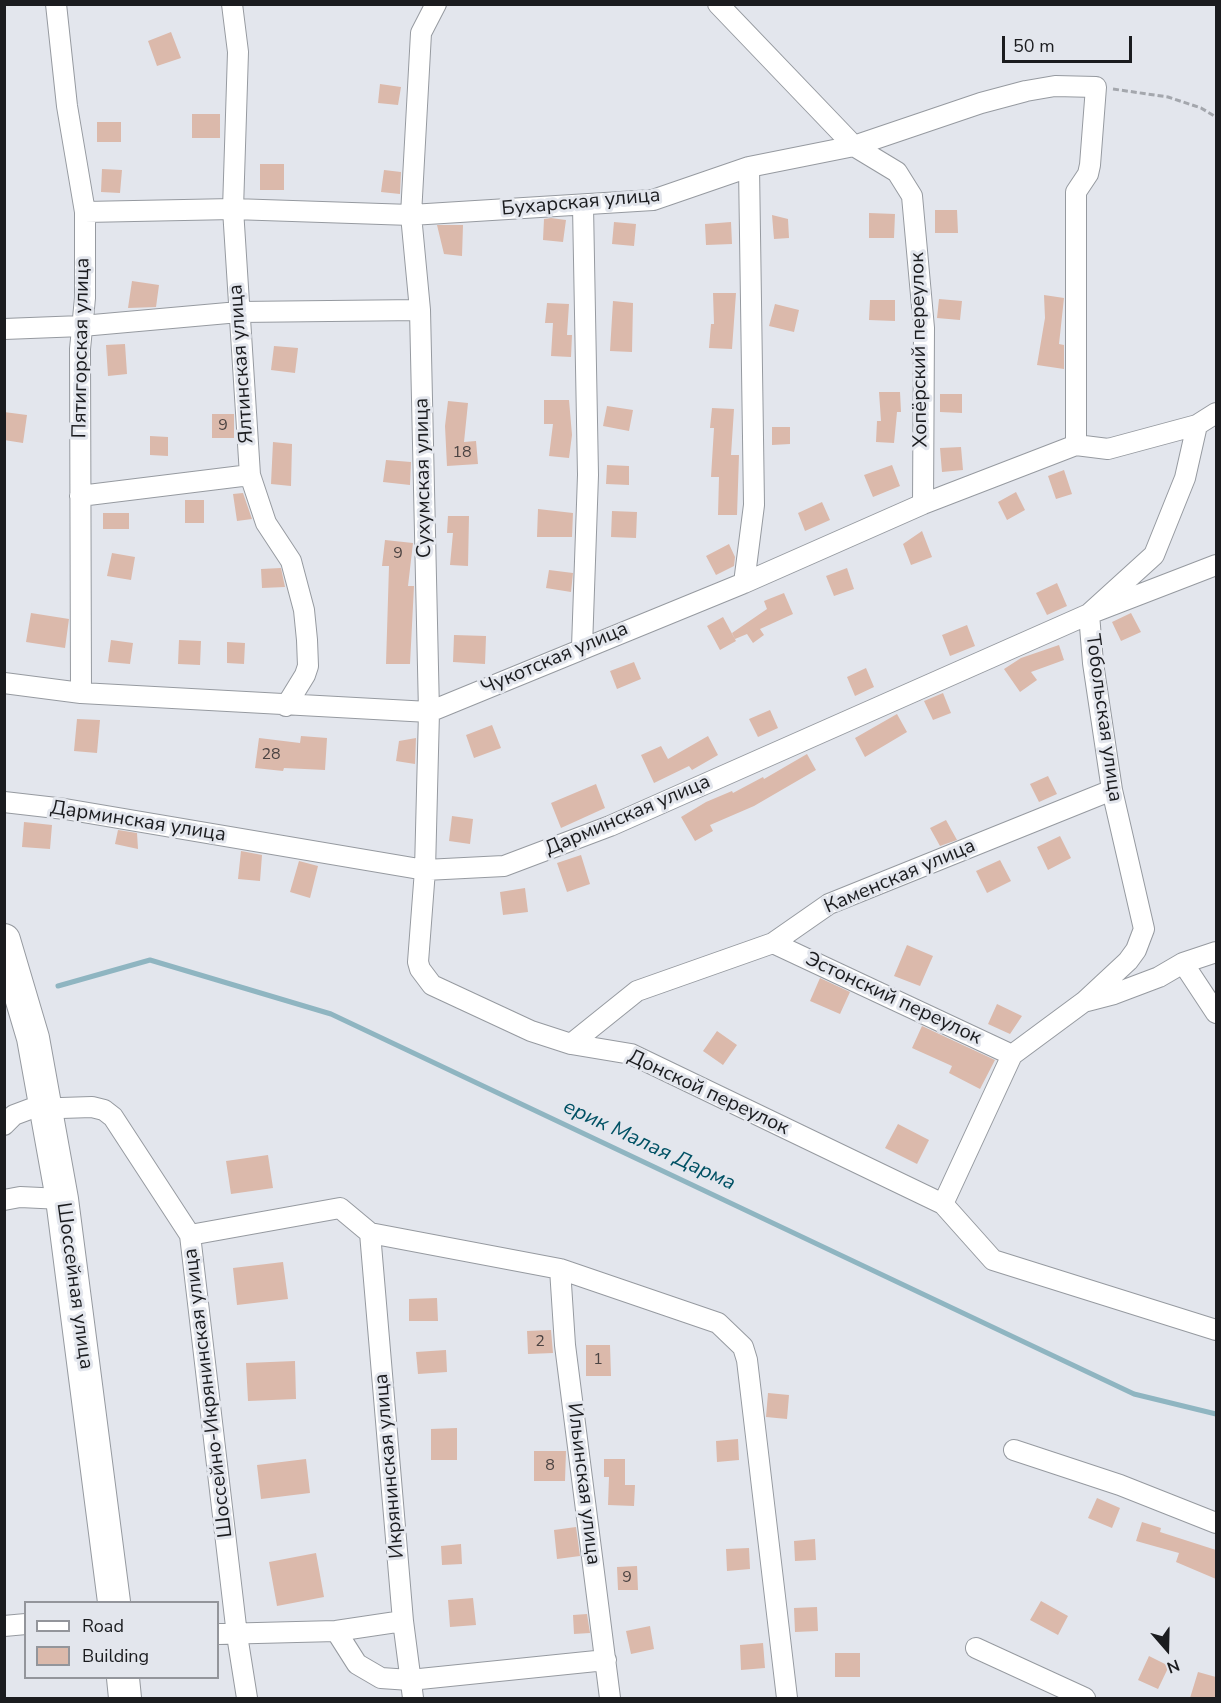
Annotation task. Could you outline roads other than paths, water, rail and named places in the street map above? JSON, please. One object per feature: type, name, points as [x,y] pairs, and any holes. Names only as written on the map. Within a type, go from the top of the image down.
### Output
[{"type":"main road","name":"Шоссейная улица","points":[[4,940],[16,973],[33,1038],[62,1199],[114,1601]]},
{"type":"main road","points":[[123,1679],[125,1698]]},
{"type":"street","name":"Пятигорская улица","points":[[56,4],[67,106],[85,212],[80,349],[81,693]]},
{"type":"street","name":"Ялтинская улица","points":[[232,4],[238,52],[232,209],[250,475],[266,524],[291,561],[304,610],[308,666],[286,706]]},
{"type":"street","name":"Сухумская улица","points":[[419,955],[425,870],[429,712],[420,310],[411,215],[421,33],[436,4]]},
{"type":"street","points":[[718,4],[854,146]]},
{"type":"street","name":"Бухарская улица","points":[[85,212],[232,209],[411,215],[653,201],[749,167],[854,146],[981,103],[1026,91],[1055,86],[1096,87],[1090,165],[1088,174],[1076,192],[1076,445]]},
{"type":"street","name":"Хопёрский переулок","points":[[854,146],[897,172],[912,196],[924,328],[923,504]]},
{"type":"street","points":[[744,583],[754,505],[749,167]]},
{"type":"street","points":[[582,647],[588,475],[583,206]]},
{"type":"street","points":[[4,328],[82,326],[239,312],[420,310]]},
{"type":"street","points":[[1076,445],[1108,449],[1197,424],[1216,413]]},
{"type":"street","name":"Тобольская улица","points":[[943,1204],[1012,1055],[1085,1001],[1128,961],[1136,950],[1144,929],[1112,790],[1092,663],[1089,614],[1154,555],[1185,478],[1197,424]]},
{"type":"street","name":"Чукотская улица","points":[[4,683],[81,693],[286,706],[429,712],[582,647],[744,583],[923,504],[1076,445]]},
{"type":"street","points":[[80,496],[250,475]]},
{"type":"street","name":"Дарминская улица","points":[[4,802],[65,809],[425,870],[504,866],[610,826],[1089,614],[1216,566]]},
{"type":"street","name":"Каменская улица","points":[[571,1044],[637,991],[773,943],[829,904],[1112,790]]},
{"type":"street","name":"Эстонский переулок","points":[[773,943],[1012,1055]]},
{"type":"street","points":[[1085,1001],[1114,994],[1159,977],[1183,963],[1216,952]]},
{"type":"street","name":"Донской переулок","points":[[419,955],[420,969],[432,985],[531,1031],[571,1044],[631,1054],[943,1204]]},
{"type":"street","points":[[1183,963],[1216,1012]]},
{"type":"street","name":"Шоссейно-Икрянинская улица","points":[[4,1125],[14,1115],[46,1108],[92,1107],[104,1110],[112,1117],[190,1235],[227,1634],[247,1698]]},
{"type":"street","points":[[4,1200],[20,1197],[62,1199]]},
{"type":"street","points":[[943,1204],[993,1260],[1216,1330]]},
{"type":"street","points":[[190,1235],[332,1207],[347,1211],[370,1233],[560,1269],[718,1323],[743,1347],[749,1372],[787,1698]]},
{"type":"street","name":"Икрянинская улица","points":[[370,1233],[412,1689]]},
{"type":"street","name":"Ильинская улица","points":[[560,1269],[565,1345],[610,1698]]},
{"type":"street","points":[[1014,1450],[1120,1485],[1216,1523]]},
{"type":"street","points":[[227,1634],[336,1631],[404,1621]]},
{"type":"street","points":[[4,1626],[24,1624]]},
{"type":"street","points":[[336,1631],[357,1664],[368,1673],[412,1689],[606,1660]]},
{"type":"street","points":[[976,1648],[1085,1698]]},
{"type":"waterway","name":"ерик Малая Дарма","points":[[58,986],[150,960],[331,1014],[1134,1394],[1216,1414]]}]
